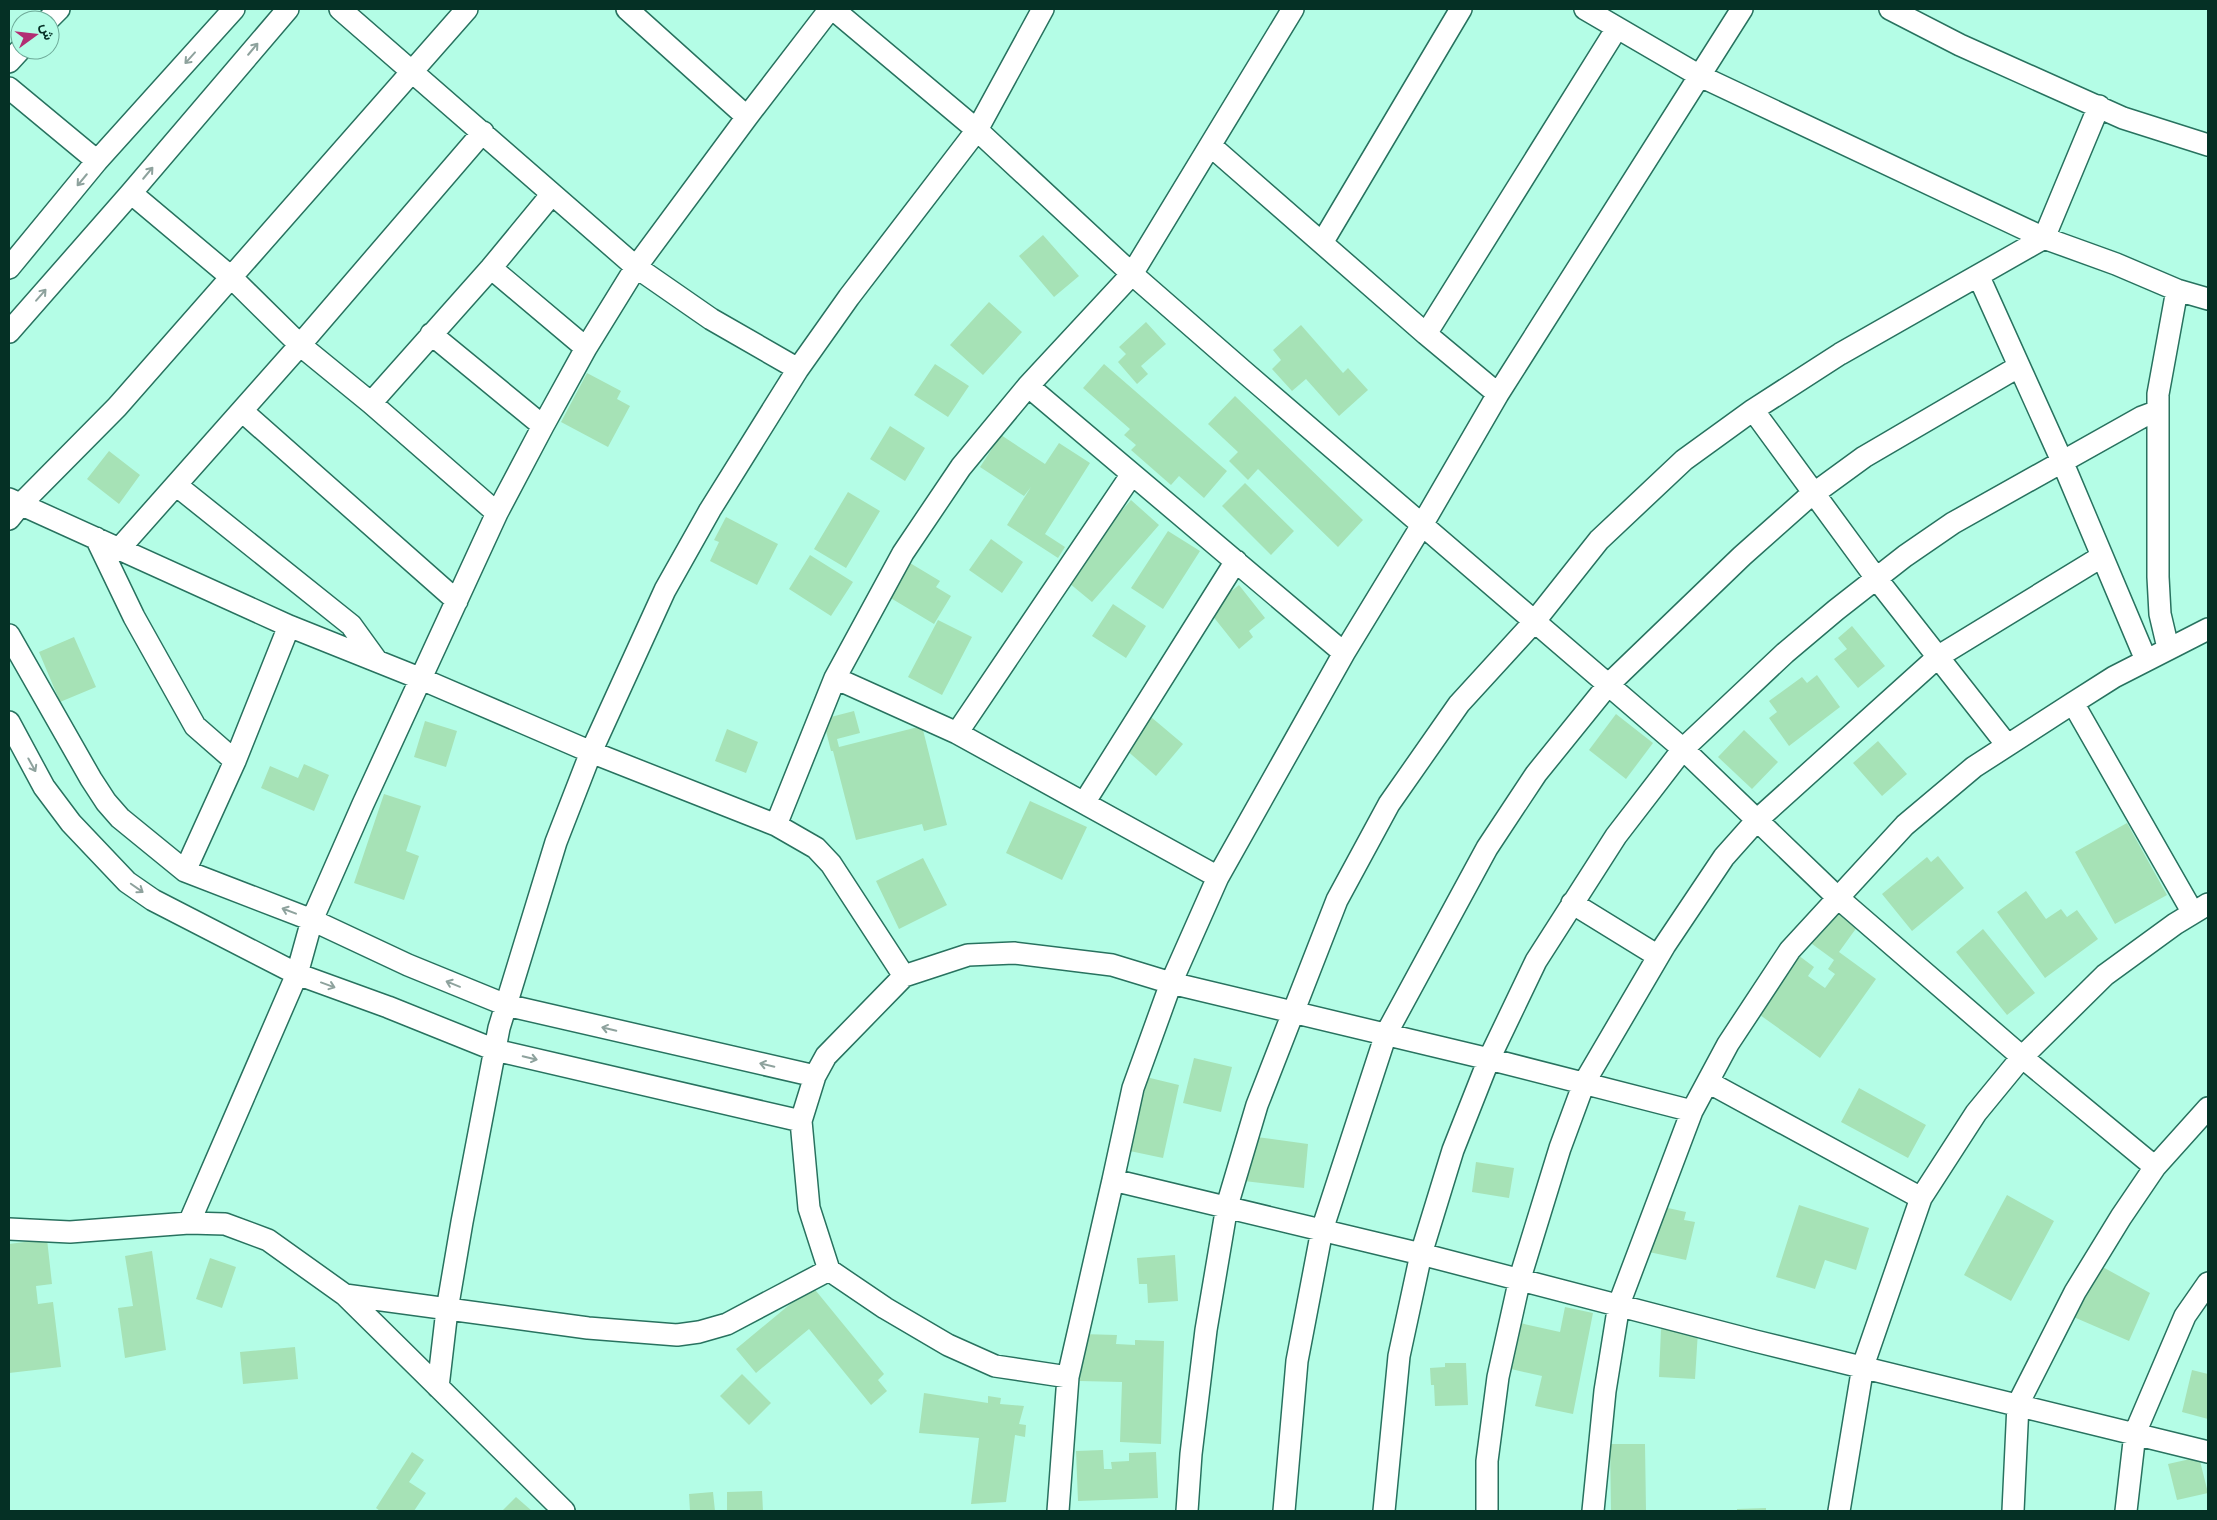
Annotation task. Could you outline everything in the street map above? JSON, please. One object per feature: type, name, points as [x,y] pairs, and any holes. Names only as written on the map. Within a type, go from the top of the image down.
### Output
[{"type":"street","points":[[9,268],[98,161],[234,9]]},
{"type":"street","points":[[9,332],[288,9]]},
{"type":"street","points":[[340,9],[636,267],[711,319],[798,369]]},
{"type":"street","points":[[467,9],[117,407],[13,508],[96,538],[289,626],[419,678],[591,752],[776,825],[816,848],[831,864],[904,976]]},
{"type":"street","points":[[627,9],[747,117]]},
{"type":"street","points":[[189,1223],[297,974],[312,920],[419,678],[497,513],[542,426],[586,348],[636,267],[747,117],[832,9],[978,130],[1132,274],[1683,749],[1837,897],[2022,1057],[2155,1167]]},
{"type":"street","points":[[438,1386],[447,1310],[499,1028],[556,842],[591,752],[665,590],[710,510],[798,369],[849,297],[978,130],[1043,9]]},
{"type":"street","points":[[776,825],[835,678],[903,553],[961,466],[1028,386],[1132,274],[1293,9]]},
{"type":"street","points":[[1322,243],[1461,9]]},
{"type":"street","points":[[1584,9],[1700,76],[2044,238],[2116,264],[2177,290],[2208,298]]},
{"type":"street","points":[[1058,1511],[1068,1376],[1134,1088],[1171,983],[1218,877],[1344,653],[1422,525],[1498,394],[1742,9]]},
{"type":"street","points":[[1890,9],[1960,45],[2123,118],[2208,145]]},
{"type":"street","points":[[1426,334],[1618,28]]},
{"type":"street","points":[[9,88],[98,161]]},
{"type":"street","points":[[1187,1511],[1191,1454],[1206,1330],[1227,1206],[1257,1106],[1337,900],[1389,804],[1459,704],[1534,622],[1599,540],[1684,460],[1753,410],[1840,354],[1979,277],[2044,238],[2099,106]]},
{"type":"street","points":[[119,548],[300,345],[483,132]]},
{"type":"street","points":[[1211,146],[1426,334],[1498,394]]},
{"type":"street","points":[[131,193],[231,277],[300,345],[497,513]]},
{"type":"street","points":[[371,404],[491,268],[552,194]]},
{"type":"street","points":[[491,268],[586,348]]},
{"type":"street","points":[[1979,277],[2018,367],[2062,460],[2101,557],[2146,660]]},
{"type":"street","points":[[2168,648],[2160,614],[2158,577],[2158,394],[2177,290]]},
{"type":"street","points":[[431,334],[542,426]]},
{"type":"street","points":[[1284,1511],[1297,1362],[1322,1230],[1386,1034],[1487,848],[1536,774],[1608,685],[1742,556],[1814,493],[1864,457],[2018,367]]},
{"type":"street","points":[[1028,386],[1344,653]]},
{"type":"street","points":[[1753,410],[1876,578],[2008,745]]},
{"type":"street","points":[[242,411],[457,601]]},
{"type":"street","points":[[1384,1511],[1399,1356],[1421,1254],[1453,1150],[1489,1059],[1536,961],[1616,836],[1683,749],[1785,653],[1876,578],[1953,523],[2062,460],[2142,417],[2158,411]]},
{"type":"street","points":[[957,733],[1132,474]]},
{"type":"street","points":[[176,485],[351,625],[377,662]]},
{"type":"street","points":[[96,538],[134,617],[195,726],[235,761]]},
{"type":"street","points":[[1487,1511],[1488,1460],[1498,1377],[1520,1278],[1560,1148],[1584,1083],[1658,956],[1724,857],[1757,820],[1939,656],[2101,557]]},
{"type":"street","points":[[1084,803],[1236,561]]},
{"type":"street","points":[[185,871],[235,761],[289,626]]},
{"type":"street","points":[[1593,1511],[1605,1391],[1619,1304],[1692,1111],[1728,1044],[1790,950],[1905,825],[1974,768],[2114,677],[2208,629]]},
{"type":"street","points":[[9,635],[106,802],[120,818],[185,871],[312,920],[408,965],[506,1005],[815,1076]]},
{"type":"street","points":[[835,678],[957,733],[1218,877]]},
{"type":"street","points":[[1839,1511],[1863,1366],[1921,1198],[1976,1113],[2022,1057],[2105,975],[2175,924],[2201,908],[2073,702]]},
{"type":"street","points":[[9,722],[44,787],[71,823],[128,882],[153,900],[297,974],[388,1007],[495,1050],[802,1121]]},
{"type":"street","points":[[1572,903],[1658,956]]},
{"type":"street","points":[[1068,1376],[995,1366],[948,1345],[885,1308],[829,1270],[809,1208],[802,1121],[815,1076],[826,1056],[904,976],[968,955],[1014,953],[1112,966],[1171,983],[1489,1059],[1692,1111]]},
{"type":"street","points":[[1708,1082],[1921,1198]]},
{"type":"street","points":[[2013,1511],[2018,1404],[2075,1292],[2121,1217],[2155,1167],[2208,1108]]},
{"type":"street","points":[[1113,1180],[1520,1278],[1755,1341],[2208,1452]]},
{"type":"street","points":[[9,1229],[70,1232],[189,1223],[225,1224],[268,1240],[345,1295],[564,1511]]},
{"type":"street","points":[[345,1295],[588,1328],[677,1335],[699,1332],[727,1324],[829,1270]]},
{"type":"street","points":[[2126,1511],[2135,1433],[2185,1316],[2208,1283]]},
{"type":"building","points":[[1043,235],[1079,276],[1054,297],[1019,256]]},
{"type":"building","points":[[989,302],[1022,332],[983,375],[950,345]]},
{"type":"building","points":[[1146,322],[1166,344],[1141,366],[1148,374],[1137,384],[1118,362],[1126,354],[1119,347]]},
{"type":"building","points":[[1301,325],[1343,373],[1348,368],[1368,390],[1339,416],[1306,379],[1292,391],[1272,369],[1281,360],[1273,350]]},
{"type":"building","points":[[935,364],[969,386],[948,417],[914,395]]},
{"type":"building","points":[[1104,364],[1227,471],[1204,498],[1179,476],[1171,485],[1131,450],[1136,445],[1124,435],[1130,429],[1083,388]]},
{"type":"building","points":[[587,373],[621,391],[617,399],[630,406],[608,447],[561,422]]},
{"type":"building","points":[[1235,396],[1363,520],[1338,547],[1258,469],[1248,480],[1229,461],[1238,452],[1208,424]]},
{"type":"building","points":[[890,426],[925,448],[905,481],[870,459]]},
{"type":"building","points":[[1001,435],[1045,464],[1059,443],[1090,463],[1045,534],[1065,547],[1058,558],[1007,525],[1031,487],[1024,496],[980,467]]},
{"type":"building","points":[[109,451],[140,475],[119,504],[87,479]]},
{"type":"building","points":[[1245,483],[1294,531],[1271,555],[1222,506]]},
{"type":"building","points":[[848,492],[880,511],[846,568],[814,549]]},
{"type":"building","points":[[1131,500],[1159,525],[1092,602],[1063,578]]},
{"type":"building","points":[[726,517],[778,544],[757,585],[710,561],[719,542],[714,540]]},
{"type":"building","points":[[1168,531],[1200,551],[1163,609],[1131,588]]},
{"type":"building","points":[[991,539],[1023,562],[1002,593],[969,570]]},
{"type":"building","points":[[810,555],[853,582],[831,616],[789,589]]},
{"type":"building","points":[[910,563],[940,581],[936,587],[951,596],[934,624],[889,597]]},
{"type":"building","points":[[1239,585],[1265,618],[1249,631],[1253,637],[1239,649],[1208,610]]},
{"type":"building","points":[[1113,604],[1146,626],[1126,658],[1092,636]]},
{"type":"building","points":[[938,620],[972,637],[942,695],[908,677]]},
{"type":"building","points":[[1852,626],[1885,666],[1858,688],[1834,659],[1847,649],[1838,638]]},
{"type":"building","points":[[74,637],[96,687],[60,702],[39,652]]},
{"type":"building","points":[[1817,675],[1840,707],[1789,746],[1769,718],[1777,712],[1769,701],[1802,677],[1807,683]]},
{"type":"building","points":[[854,711],[860,733],[837,739],[839,747],[922,726],[947,825],[924,831],[922,824],[856,840],[823,719]]},
{"type":"building","points":[[1616,714],[1653,743],[1626,779],[1589,750]]},
{"type":"building","points":[[1151,717],[1183,744],[1156,776],[1124,748]]},
{"type":"building","points":[[425,721],[457,731],[446,767],[414,757]]},
{"type":"building","points":[[727,729],[758,742],[746,773],[715,761]]},
{"type":"building","points":[[1744,730],[1778,762],[1752,789],[1718,757]]},
{"type":"building","points":[[1878,741],[1907,774],[1882,796],[1853,763]]},
{"type":"building","points":[[304,764],[329,775],[314,811],[261,788],[270,766],[298,778]]},
{"type":"building","points":[[384,794],[421,806],[406,851],[419,856],[404,900],[354,883]]},
{"type":"building","points":[[1030,801],[1087,827],[1062,880],[1006,853]]},
{"type":"building","points":[[2127,823],[2167,895],[2115,924],[2075,852]]},
{"type":"building","points":[[1938,856],[1964,888],[1912,931],[1882,894],[1927,857],[1931,862]]},
{"type":"building","points":[[923,858],[947,905],[899,929],[876,881]]},
{"type":"building","points":[[2026,891],[2046,919],[2061,909],[2067,917],[2077,910],[2098,939],[2045,978],[1997,912]]},
{"type":"building","points":[[1834,904],[1860,923],[1839,952],[1876,979],[1820,1058],[1753,1010],[1794,952],[1814,967],[1808,976],[1825,988],[1835,974],[1828,969],[1834,960],[1808,941]]},
{"type":"building","points":[[1983,929],[2035,993],[2007,1015],[1956,952]]},
{"type":"building","points":[[1194,1058],[1232,1067],[1221,1112],[1183,1103]]},
{"type":"building","points":[[1142,1076],[1179,1085],[1163,1158],[1125,1150]]},
{"type":"building","points":[[1859,1088],[1926,1125],[1908,1158],[1841,1122]]},
{"type":"building","points":[[1249,1136],[1308,1144],[1304,1188],[1244,1181]]},
{"type":"building","points":[[1476,1162],[1514,1168],[1509,1198],[1472,1192]]},
{"type":"building","points":[[2007,1195],[2054,1221],[2011,1301],[1964,1275]]},
{"type":"building","points":[[1799,1205],[1869,1228],[1856,1270],[1825,1260],[1815,1289],[1776,1277]]},
{"type":"building","points":[[1659,1206],[1686,1212],[1684,1220],[1695,1222],[1686,1260],[1649,1252]]},
{"type":"building","points":[[47,1239],[52,1284],[36,1286],[38,1304],[53,1302],[61,1367],[9,1373],[9,1244]]},
{"type":"building","points":[[152,1251],[166,1350],[125,1358],[118,1308],[133,1306],[125,1256]]},
{"type":"building","points":[[1175,1255],[1178,1301],[1148,1303],[1147,1284],[1139,1284],[1137,1258]]},
{"type":"building","points":[[210,1258],[236,1267],[222,1308],[196,1299]]},
{"type":"building","points":[[2099,1265],[2150,1293],[2129,1341],[2069,1315]]},
{"type":"building","points":[[812,1286],[884,1374],[878,1380],[887,1391],[871,1405],[809,1329],[756,1373],[736,1349]]},
{"type":"building","points":[[1565,1307],[1593,1313],[1573,1414],[1535,1406],[1542,1376],[1511,1369],[1520,1323],[1560,1332]]},
{"type":"building","points":[[1661,1329],[1698,1331],[1695,1379],[1659,1377]]},
{"type":"building","points":[[1081,1334],[1117,1335],[1116,1344],[1135,1345],[1135,1340],[1164,1341],[1161,1444],[1120,1442],[1122,1382],[1080,1381]]},
{"type":"building","points":[[295,1347],[298,1379],[243,1384],[240,1352]]},
{"type":"building","points":[[1445,1363],[1466,1363],[1468,1405],[1435,1406],[1434,1385],[1431,1385],[1430,1368],[1445,1367]]},
{"type":"building","points":[[2192,1370],[2208,1374],[2208,1419],[2182,1412]]},
{"type":"building","points":[[742,1374],[771,1403],[749,1425],[720,1396]]},
{"type":"building","points":[[924,1393],[988,1403],[988,1396],[1001,1398],[1000,1404],[1024,1406],[1019,1424],[1026,1425],[1025,1437],[1015,1435],[1006,1502],[971,1504],[979,1438],[919,1433]]},
{"type":"building","points":[[1610,1444],[1645,1444],[1646,1511],[1611,1511]]},
{"type":"building","points":[[1103,1450],[1104,1469],[1112,1469],[1111,1462],[1129,1461],[1129,1453],[1156,1452],[1158,1498],[1078,1501],[1076,1451]]},
{"type":"building","points":[[412,1452],[424,1460],[409,1482],[426,1493],[414,1511],[380,1511],[376,1508]]},
{"type":"building","points":[[2199,1457],[2208,1493],[2177,1500],[2168,1464]]},
{"type":"building","points":[[762,1491],[763,1511],[727,1511],[727,1492]]},
{"type":"building","points":[[713,1492],[715,1511],[690,1511],[689,1494]]},
{"type":"building","points":[[516,1497],[532,1511],[502,1511]]},
{"type":"building","points":[[1766,1508],[1766,1511],[1737,1511],[1737,1509]]}]
